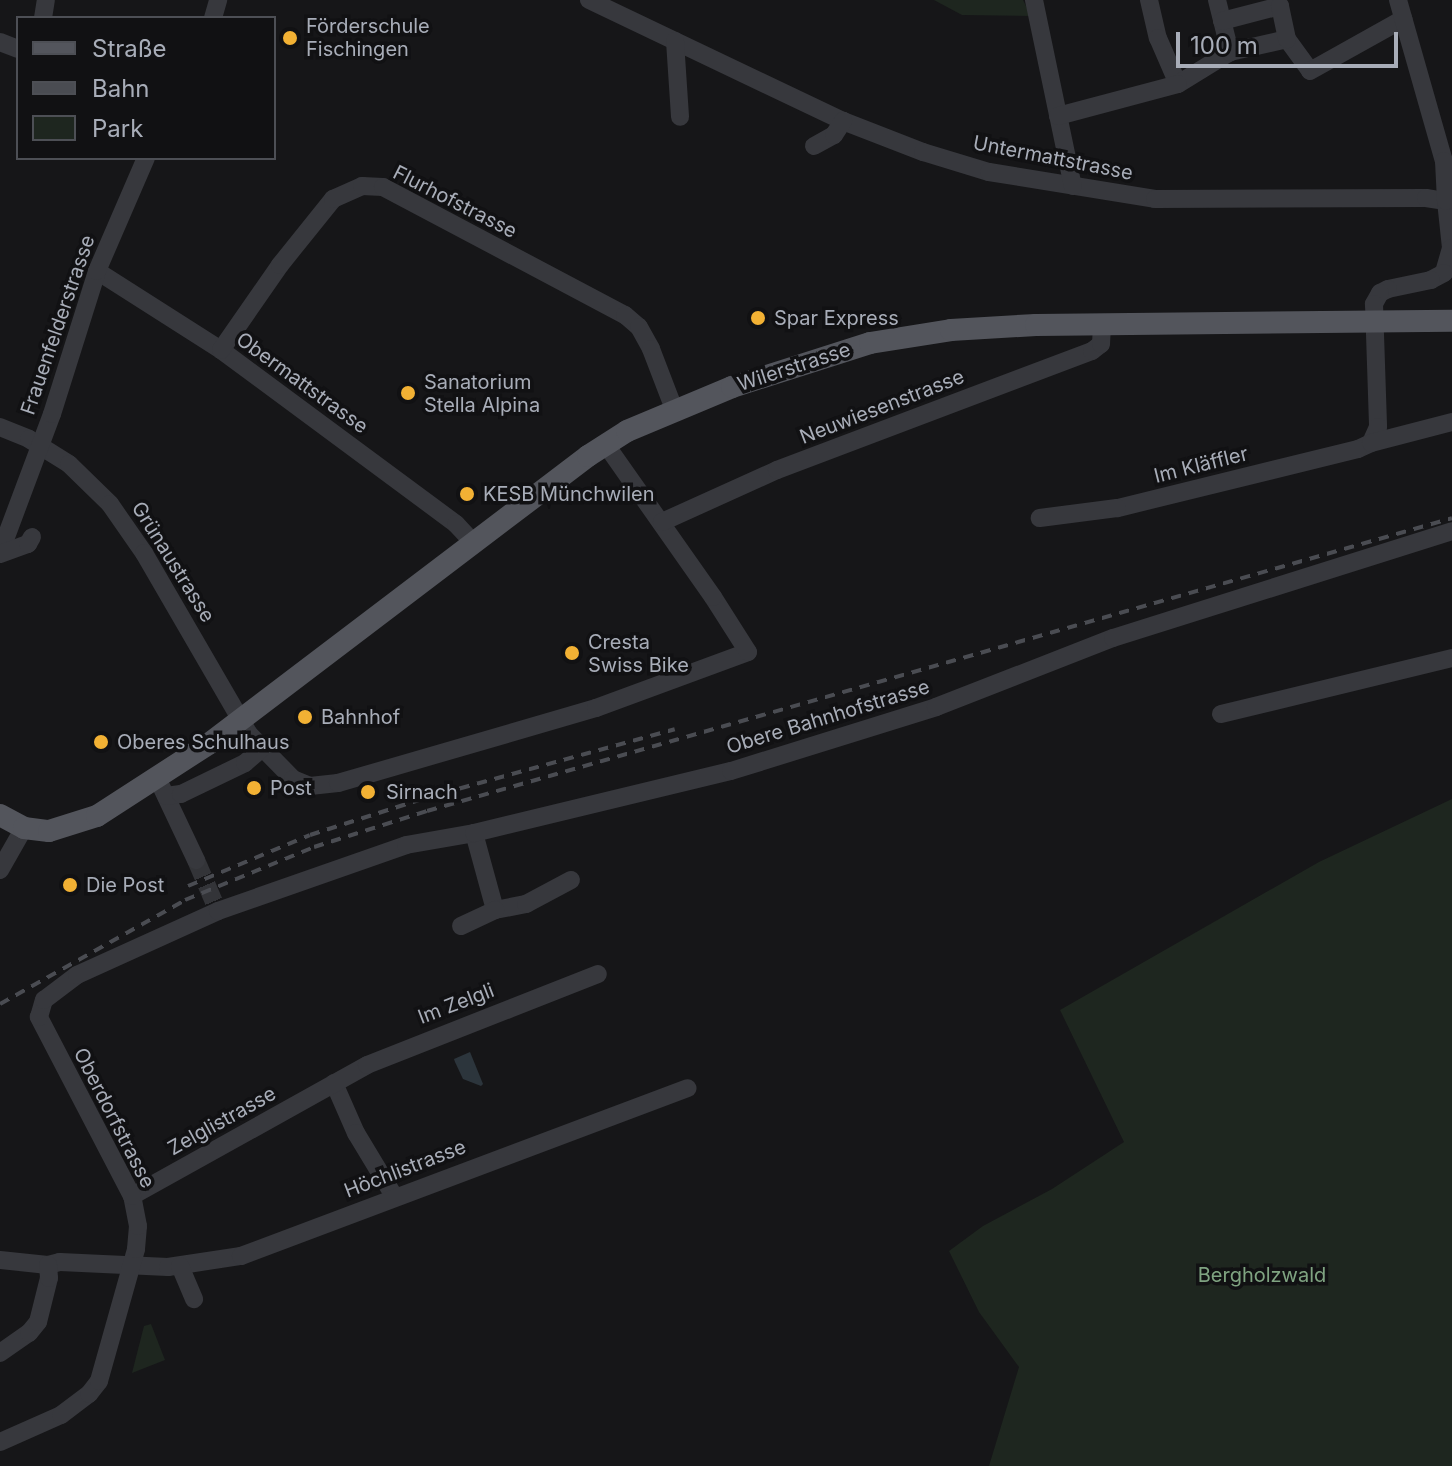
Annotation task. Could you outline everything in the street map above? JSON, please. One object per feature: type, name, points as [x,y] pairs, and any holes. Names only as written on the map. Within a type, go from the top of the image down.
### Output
[{"type":"main road","name":"Wilerstrasse","points":[[162,788],[240,721],[473,542],[606,445],[674,409],[774,372],[870,343],[965,329],[1102,324],[1452,321]]},
{"type":"main road","points":[[0,815],[24,828],[49,831],[74,826],[162,788]]},
{"type":"street","name":"Untermattstrasse","points":[[589,0],[843,121],[923,152],[989,172],[1155,199],[1449,199]]},
{"type":"street","points":[[1034,0],[1073,186]]},
{"type":"street","points":[[1149,0],[1158,38],[1178,84]]},
{"type":"street","points":[[1217,0],[1230,52]]},
{"type":"street","points":[[1371,443],[1378,427],[1374,304],[1380,293],[1431,280],[1444,273],[1450,259],[1451,229],[1444,161],[1398,0]]},
{"type":"street","points":[[1222,21],[1280,6],[1287,39],[1310,71],[1403,19]]},
{"type":"street","points":[[1058,116],[1178,84],[1230,52],[1287,39]]},
{"type":"street","points":[[675,41],[680,117]]},
{"type":"street","points":[[814,146],[834,135],[843,121]]},
{"type":"street","name":"Frauenfelderstrasse","points":[[0,553],[40,446],[97,271],[145,160]]},
{"type":"street","name":"Flurhofstrasse","points":[[221,350],[280,265],[333,199],[362,186],[383,187],[625,315],[639,327],[651,349],[674,409]]},
{"type":"street","name":"Obermattstrasse","points":[[97,271],[221,350],[456,524],[473,542]]},
{"type":"street","name":"Neuwiesenstrasse","points":[[662,522],[777,470],[1092,351],[1101,344],[1102,324]]},
{"type":"street","name":"Im Kläffler","points":[[1040,518],[1117,508],[1358,449],[1452,422]]},
{"type":"street","name":"Grünaustrasse","points":[[0,427],[69,464],[110,504],[144,553],[240,721],[299,783],[317,780],[338,783],[596,708],[748,652],[662,522]]},
{"type":"street","points":[[606,445],[662,522]]},
{"type":"street","points":[[0,553],[28,544],[32,537]]},
{"type":"street","name":"Obere Bahnhofstrasse","points":[[216,906],[406,845],[474,833],[731,771],[936,707],[1113,638],[1450,537]]},
{"type":"street","points":[[1221,714],[1452,658]]},
{"type":"street","points":[[162,788],[181,794],[273,753]]},
{"type":"street","points":[[162,788],[196,860]]},
{"type":"street","points":[[0,870],[24,828]]},
{"type":"street","points":[[474,833],[495,910]]},
{"type":"street","points":[[461,926],[495,910],[526,904],[571,880]]},
{"type":"street","name":"Oberdorfstrasse","points":[[0,1442],[61,1415],[89,1394],[99,1381],[134,1263],[138,1226],[132,1196],[46,1034],[39,1007],[77,975],[216,906]]},
{"type":"street","name":"Im Zelgli","points":[[334,1083],[421,1041],[598,974]]},
{"type":"street","points":[[334,1083],[356,1133],[394,1196]]},
{"type":"street","name":"Zelglistrasse","points":[[132,1196],[334,1083]]},
{"type":"street","name":"Höchlistrasse","points":[[0,1260],[48,1265],[134,1263],[180,1266],[241,1256],[687,1088]]},
{"type":"street","points":[[0,1353],[29,1333],[38,1322],[49,1278],[48,1265]]},
{"type":"street","points":[[180,1266],[194,1299]]},
{"type":"green space","points":[[934,0],[1023,0],[1031,16],[962,15]]},
{"type":"green space","name":"Bergholzwald","points":[[1452,799],[1452,1466],[989,1466],[1019,1367],[979,1312],[949,1251],[983,1226],[1052,1189],[1124,1142],[1060,1010],[1319,862]]},
{"type":"green space","points":[[151,1324],[165,1360],[132,1373],[144,1326]]},
{"type":"shaded area","points":[[470,1052],[483,1084],[481,1086],[463,1079],[454,1059]]},
{"type":"tunnel","points":[[196,860],[214,902]]},
{"type":"railway","points":[[0,1004],[185,900],[314,847],[427,811],[1452,518]]},
{"type":"railway","points":[[188,886],[310,835],[425,798],[675,729]]},
{"type":"place","name":"Förderschule Fischingen","points":[[290,38]]},
{"type":"place","name":"Spar Express","points":[[758,318]]},
{"type":"place","name":"Sanatorium Stella Alpina","points":[[408,393]]},
{"type":"place","name":"KESB Münchwilen","points":[[467,494]]},
{"type":"place","name":"Cresta Swiss Bike","points":[[572,653]]},
{"type":"place","name":"Bahnhof","points":[[305,717]]},
{"type":"place","name":"Oberes Schulhaus","points":[[101,742]]},
{"type":"place","name":"Post","points":[[254,788]]},
{"type":"place","name":"Sirnach","points":[[368,792]]},
{"type":"place","name":"Die Post","points":[[70,885]]}]
